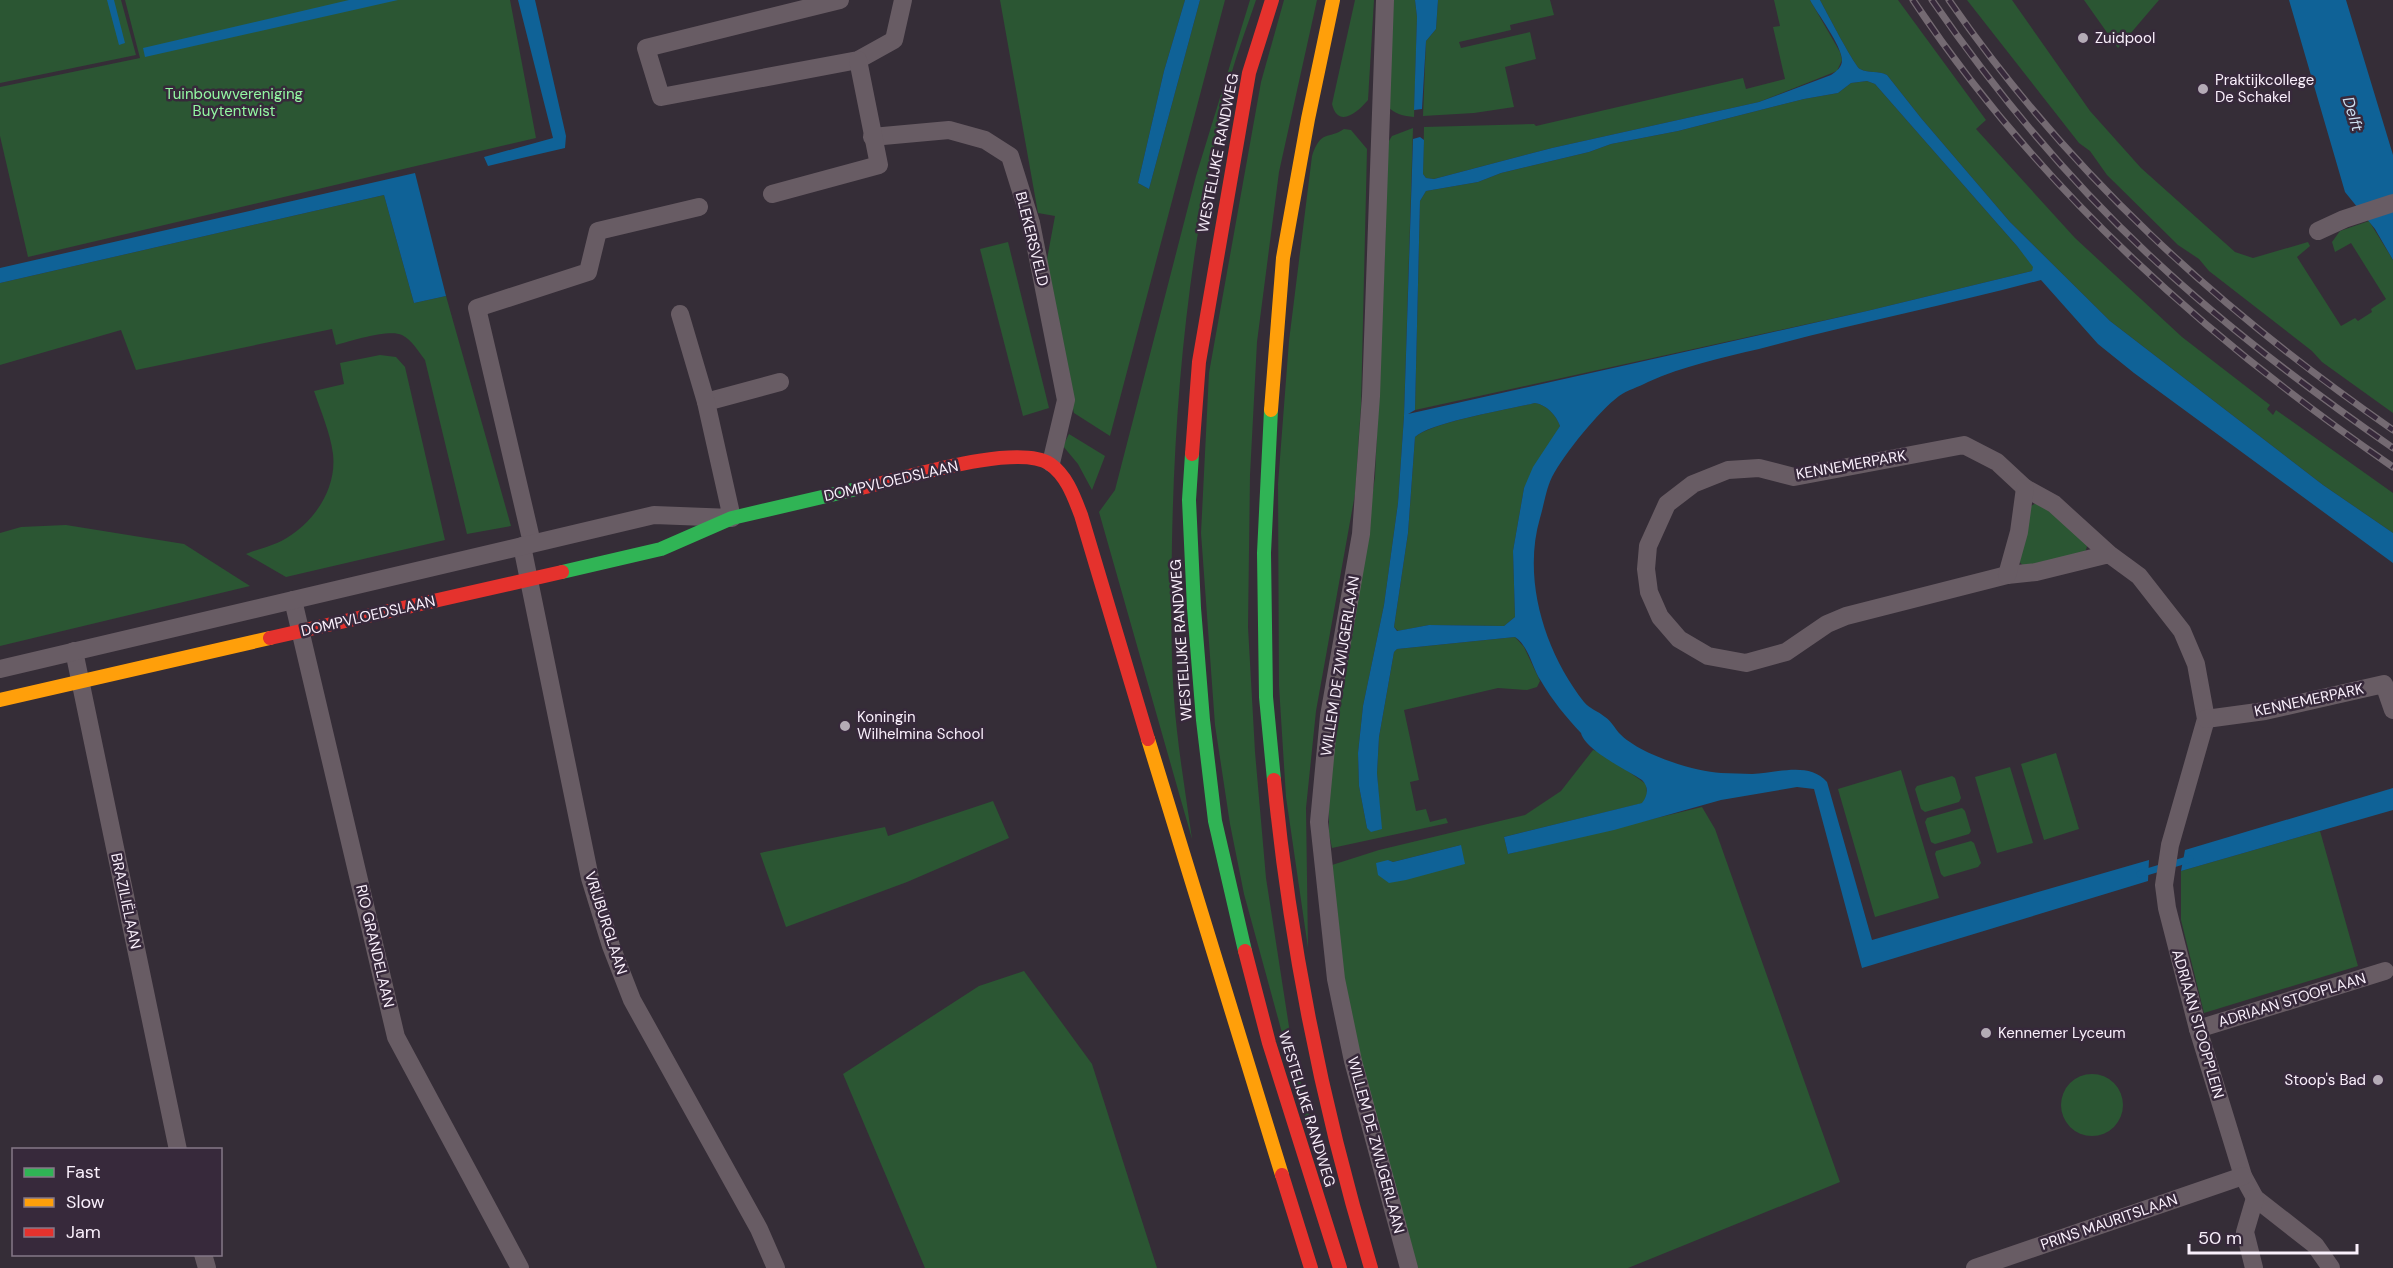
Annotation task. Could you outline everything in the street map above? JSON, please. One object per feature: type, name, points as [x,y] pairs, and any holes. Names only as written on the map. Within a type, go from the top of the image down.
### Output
[{"type":"main road","name":"WESTELIJKE RANDWEG","points":[[1272,0],[1249,73],[1199,362],[1189,500],[1194,608],[1203,720],[1215,821],[1234,909],[1269,1043],[1340,1268]]},
{"type":"main road","name":"WESTELIJKE RANDWEG","points":[[1333,0],[1308,119],[1283,258],[1272,391],[1264,553],[1266,697],[1282,860],[1310,1027],[1351,1201],[1371,1268]]},
{"type":"main road","name":"DOMPVLOEDSLAAN","points":[[0,700],[662,549],[732,518],[992,458],[1011,455],[1032,456],[1051,463]]},
{"type":"main road","points":[[1051,463],[1074,494],[1081,515],[1311,1268]]},
{"type":"street","points":[[840,0],[646,48],[661,97],[858,60],[894,40],[903,0]]},
{"type":"street","name":"WILLEM DE ZWIJGERLAAN","points":[[1385,0],[1371,396],[1361,534],[1329,716],[1319,822],[1336,979],[1353,1061],[1409,1268]]},
{"type":"street","points":[[772,194],[879,165],[858,60]]},
{"type":"street","name":"BLEKERSVELD","points":[[872,137],[949,130],[985,140],[1010,156],[1031,223],[1066,400],[1051,463]]},
{"type":"street","points":[[2318,231],[2344,219],[2393,203]]},
{"type":"street","points":[[527,545],[477,308],[588,273],[598,231],[699,207]]},
{"type":"street","points":[[680,314],[706,402],[732,518]]},
{"type":"street","points":[[706,402],[780,382]]},
{"type":"street","name":"KENNEMERPARK","points":[[2109,554],[2036,572],[2007,575],[1846,616],[1827,624],[1786,652],[1746,663],[1708,656],[1679,639],[1660,617],[1649,592],[1646,569],[1648,546],[1667,504],[1693,484],[1728,470],[1759,468],[1794,477],[1965,445],[1997,462],[2025,488],[2054,504],[2109,554],[2139,576],[2182,631],[2196,664],[2206,718],[2170,845]]},
{"type":"street","points":[[2007,575],[2019,532],[2025,488]]},
{"type":"street","name":"DOMPVLOEDSLAAN","points":[[0,669],[654,515],[732,518]]},
{"type":"street","name":"VRIJBURGLAAN","points":[[527,545],[530,579],[590,878],[611,946],[632,1000],[759,1229],[776,1268]]},
{"type":"street","name":"RIO GRANDELAAN","points":[[293,600],[396,1037],[520,1268]]},
{"type":"street","name":"BRAZILIËLAAN","points":[[75,651],[178,1148]]},
{"type":"street","name":"KENNEMERPARK","points":[[2206,718],[2265,711],[2384,684],[2393,710]]},
{"type":"street","name":"ADRIAAN STOOPPLEIN","points":[[2170,845],[2164,885],[2167,908],[2198,1029],[2242,1176],[2255,1198],[2315,1245],[2331,1268]]},
{"type":"street","name":"ADRIAAN STOOPLAAN","points":[[2198,1029],[2385,971]]},
{"type":"street","name":"PRINS MAURITSLAAN","points":[[1975,1268],[2242,1176]]},
{"type":"street","points":[[2254,1268],[2245,1232],[2255,1198]]},
{"type":"green space","points":[[0,0],[121,0],[136,55],[0,83]]},
{"type":"green space","name":"Tuinbouwvereniging Buytentwist","points":[[125,0],[510,0],[536,138],[28,257],[0,136],[0,87],[140,58]]},
{"type":"green space","points":[[1000,0],[1185,0],[1164,71],[1138,183],[1149,189],[1200,0],[1225,0],[1110,436],[1074,413],[1061,358],[1045,270],[1055,216],[1038,213]]},
{"type":"green space","points":[[1250,0],[1256,0],[1230,79],[1203,202],[1187,314],[1177,427],[1172,541],[1172,660],[1177,731],[1192,839],[1099,512],[1115,490],[1196,176]]},
{"type":"green space","points":[[1284,0],[1317,0],[1279,172],[1257,342],[1250,475],[1248,627],[1255,752],[1266,878],[1292,1046],[1309,1115],[1305,1117],[1244,894],[1230,824],[1215,725],[1201,533],[1209,373],[1261,82]]},
{"type":"green space","points":[[1355,0],[1374,0],[1368,100],[1354,113],[1343,117],[1339,116],[1332,104]]},
{"type":"green space","points":[[1391,0],[1415,0],[1417,17],[1414,117],[1399,114],[1387,106]]},
{"type":"green space","points":[[1438,0],[1550,0],[1554,15],[1510,25],[1511,30],[1459,42],[1461,48],[1530,32],[1536,59],[1505,67],[1514,107],[1474,113],[1423,116],[1426,41],[1436,29]]},
{"type":"green space","points":[[1774,0],[1810,0],[1840,52],[1842,60],[1837,71],[1759,102],[1552,148],[1434,179],[1426,178],[1423,174],[1424,127],[1534,124],[1536,126],[1743,78],[1746,89],[1785,79],[1773,27],[1780,26]]},
{"type":"green space","points":[[1820,0],[1898,0],[1986,120],[1976,129],[2075,238],[2182,337],[2270,405],[2267,409],[2273,415],[2276,410],[2393,493],[2393,533],[2323,485],[2110,321],[2010,222],[1887,75],[1860,69]]},
{"type":"green space","points":[[1967,0],[2012,0],[2090,111],[2141,168],[2235,252],[2253,258],[2308,242],[2310,246],[2297,257],[2341,326],[2355,318],[2358,321],[2386,299],[2351,243],[2335,252],[2332,242],[2340,231],[2369,221],[2393,260],[2393,413],[2322,362],[2312,351],[2209,271],[2199,259],[2178,245],[2107,175],[2090,151],[2079,143]]},
{"type":"green space","points":[[2084,0],[2159,0],[2118,48]]},
{"type":"green space","points":[[1867,81],[1875,84],[2017,246],[2034,267],[2032,271],[1867,311],[1415,410],[1420,201],[1426,191],[1478,182],[1501,173],[1589,152],[1611,144],[1678,131],[1804,99],[1838,93],[1851,83]]},
{"type":"green space","points":[[1413,128],[1404,416],[1398,503],[1384,605],[1363,706],[1358,753],[1359,786],[1367,828],[1381,829],[1377,773],[1379,737],[1394,652],[1397,649],[1515,637],[1524,647],[1540,681],[1537,687],[1527,690],[1498,688],[1404,710],[1419,780],[1410,782],[1416,811],[1426,809],[1430,822],[1446,818],[1448,823],[1332,848],[1329,834],[1329,782],[1375,477],[1385,250],[1387,144],[1392,136]]},
{"type":"green space","points":[[1344,129],[1351,130],[1367,149],[1361,405],[1355,494],[1316,711],[1306,808],[1308,948],[1286,797],[1279,686],[1278,484],[1289,341],[1312,156],[1322,138]]},
{"type":"green space","points":[[384,195],[414,303],[446,296],[511,526],[467,534],[425,360],[412,343],[402,335],[379,334],[336,345],[332,329],[136,370],[121,330],[0,365],[0,283]]},
{"type":"green space","points":[[1008,242],[1049,408],[1023,416],[980,249]]},
{"type":"green space","points":[[380,355],[396,357],[405,367],[445,540],[286,577],[246,554],[296,532],[314,514],[327,492],[333,467],[332,446],[314,391],[344,384],[340,363]]},
{"type":"green space","points":[[1535,403],[1550,411],[1560,426],[1524,488],[1513,551],[1515,617],[1504,626],[1429,625],[1398,631],[1394,627],[1408,533],[1415,437],[1424,431],[1454,421]]},
{"type":"green space","points":[[1069,434],[1105,456],[1092,490],[1078,464],[1063,446]]},
{"type":"green space","points":[[2036,503],[2088,543],[2085,553],[2024,567],[2017,559],[2031,506]]},
{"type":"green space","points":[[66,525],[184,544],[250,586],[0,646],[0,533],[21,527]]},
{"type":"green space","points":[[1593,750],[1601,752],[1646,784],[1647,794],[1643,803],[1504,837],[1508,854],[1702,807],[1715,829],[1840,1182],[1628,1268],[1418,1268],[1379,1143],[1343,1002],[1332,865],[1379,850],[1525,815],[1561,791]],"holes":[[[1461,845],[1378,875],[1388,860],[1393,862]]]},
{"type":"green space","points":[[2056,753],[2079,829],[2044,840],[2021,764]]},
{"type":"green space","points":[[2010,767],[2033,843],[1997,853],[1975,777]]},
{"type":"green space","points":[[1901,770],[1939,898],[1875,917],[1838,789]]},
{"type":"green space","points":[[1952,776],[1955,778],[1961,798],[1959,802],[1925,812],[1921,809],[1915,789],[1917,786]]},
{"type":"green space","points":[[993,801],[1009,838],[907,882],[786,927],[760,853],[885,827],[888,836]]},
{"type":"green space","points":[[1962,808],[1971,831],[1969,834],[1935,844],[1931,842],[1925,822],[1927,818]]},
{"type":"green space","points":[[2320,831],[2358,966],[2204,1013],[2181,920],[2181,871]]},
{"type":"green space","points":[[1971,841],[1974,843],[1981,863],[1978,867],[1944,877],[1941,874],[1936,851]]},
{"type":"green space","points":[[1024,971],[1092,1064],[1157,1268],[925,1268],[843,1074],[979,986]]},
{"type":"green space","points":[[2086,1074],[2098,1074],[2114,1083],[2121,1093],[2123,1105],[2121,1117],[2114,1127],[2098,1136],[2086,1136],[2075,1131],[2066,1122],[2061,1111],[2061,1099],[2066,1088],[2075,1079]]},
{"type":"water","points":[[107,0],[114,0],[125,43],[119,45]]},
{"type":"water","points":[[349,0],[398,0],[145,57],[143,48]]},
{"type":"water","points":[[518,0],[535,0],[566,136],[565,148],[488,166],[484,157],[553,138]]},
{"type":"water","points":[[1185,0],[1200,0],[1149,189],[1138,183],[1164,71]]},
{"type":"water","points":[[1415,0],[1438,0],[1436,29],[1426,41],[1422,109],[1414,110],[1417,17]]},
{"type":"water","points":[[1810,0],[1820,0],[1860,69],[1887,75],[2010,222],[2110,321],[2323,485],[2393,533],[2393,563],[2134,373],[2098,344],[2041,280],[1702,363],[1662,376],[1619,396],[1582,434],[1552,477],[1535,542],[1534,566],[1541,614],[1558,661],[1584,702],[1611,722],[1628,741],[1667,760],[1709,772],[1752,774],[1802,770],[1820,776],[1827,782],[1872,940],[2149,860],[2148,881],[1862,968],[1814,789],[1797,787],[1721,800],[1614,830],[1508,854],[1504,837],[1642,803],[1647,791],[1642,780],[1598,753],[1584,739],[1550,695],[1524,646],[1515,637],[1397,649],[1394,652],[1379,737],[1377,773],[1382,829],[1371,832],[1367,828],[1359,786],[1358,753],[1363,706],[1384,605],[1398,503],[1404,416],[1413,139],[1420,137],[1424,140],[1423,174],[1426,178],[1434,179],[1552,148],[1759,102],[1831,75],[1840,67],[1842,60],[1838,47]],"holes":[[[1867,81],[1875,84],[2017,246],[2033,267],[2032,271],[1867,311],[1408,414],[1415,410],[1420,201],[1426,191],[1478,182],[1501,173],[1589,152],[1611,144],[1678,131],[1804,99],[1838,93],[1851,83]],[[1535,403],[1550,411],[1560,426],[1533,467],[1524,488],[1513,551],[1515,617],[1504,626],[1429,625],[1397,631],[1394,627],[1408,533],[1415,437],[1424,431],[1453,421]]]},
{"type":"water","name":"Delft","points":[[2289,0],[2346,0],[2393,155],[2393,260],[2375,229],[2345,192]]},
{"type":"water","points":[[415,173],[446,296],[414,303],[384,195],[0,283],[0,268]]},
{"type":"water","points":[[2393,788],[2393,810],[2181,871],[2185,850]]},
{"type":"water","points":[[1461,845],[1465,864],[1389,883],[1378,875],[1376,863],[1388,860],[1393,862]]},
{"type":"waterway","points":[[2140,874],[2190,859]]},
{"type":"railway","points":[[1913,0],[1962,69],[2015,135],[2071,197],[2130,256],[2257,367],[2393,467]]},
{"type":"railway","points":[[1932,0],[2006,100],[2060,164],[2117,224],[2176,280],[2236,331],[2297,379],[2393,448]]},
{"type":"railway","points":[[1949,0],[1996,64],[2045,124],[2151,235],[2267,336],[2393,430]]},
{"type":"traffic: fast","points":[[1271,410],[1264,553],[1266,697],[1274,780]]},
{"type":"traffic: fast","points":[[1192,454],[1189,500],[1194,608],[1203,720],[1215,821],[1245,951]]},
{"type":"traffic: fast","points":[[562,572],[661,549],[732,518],[861,488]]},
{"type":"traffic: slow","points":[[1271,410],[1283,258],[1308,119],[1333,0]]},
{"type":"traffic: slow","points":[[0,700],[270,638]]},
{"type":"traffic: slow","points":[[1148,739],[1282,1175]]},
{"type":"traffic: jam","points":[[1192,454],[1199,362],[1249,73],[1272,0]]},
{"type":"traffic: jam","points":[[861,488],[958,464],[1012,457],[1034,458],[1056,469],[1069,487],[1081,515],[1148,739]]},
{"type":"traffic: jam","points":[[270,638],[562,572]]},
{"type":"traffic: jam","points":[[1274,780],[1289,904],[1310,1026],[1338,1148],[1371,1268]]},
{"type":"traffic: jam","points":[[1245,951],[1269,1043],[1340,1268]]},
{"type":"traffic: jam","points":[[1282,1175],[1311,1268]]},
{"type":"place","name":"Zuidpool","points":[[2083,38]]},
{"type":"place","name":"Praktijkcollege De Schakel","points":[[2203,89]]},
{"type":"place","name":"Koningin Wilhelmina School","points":[[845,726]]},
{"type":"place","name":"Kennemer Lyceum","points":[[1986,1033]]},
{"type":"place","name":"Stoop's Bad","points":[[2378,1080]]}]
